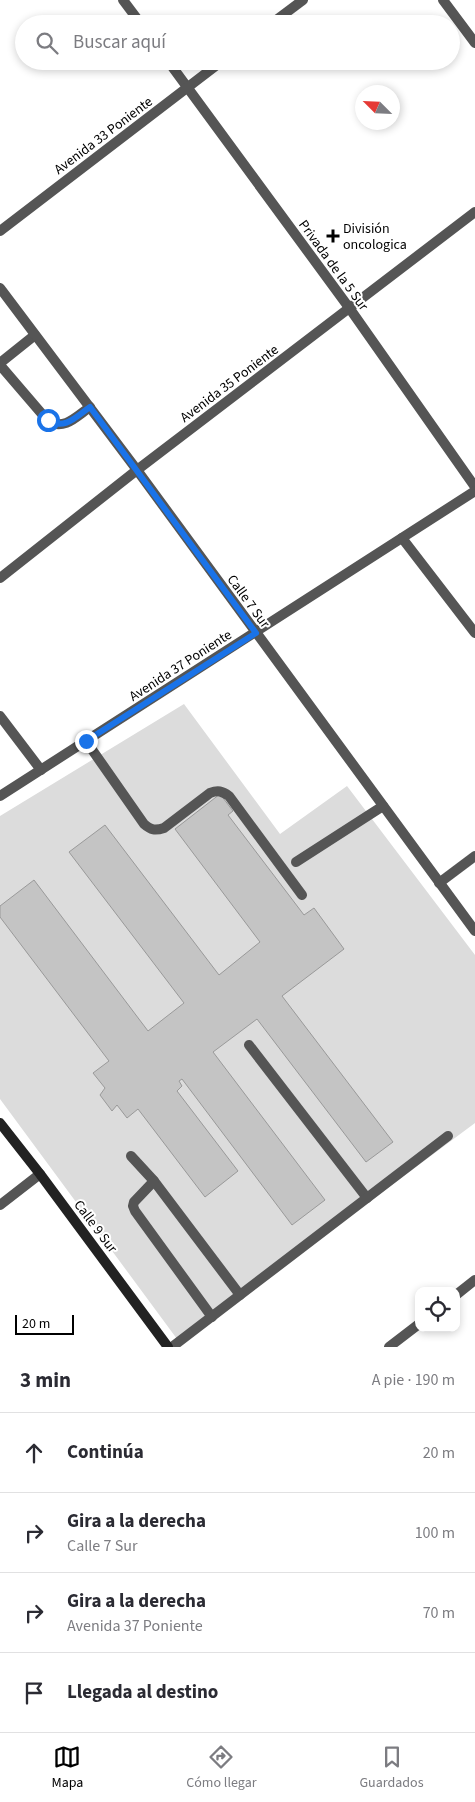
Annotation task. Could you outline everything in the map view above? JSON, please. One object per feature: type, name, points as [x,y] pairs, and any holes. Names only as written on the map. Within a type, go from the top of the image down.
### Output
[{"type":"street","points":[[123,0],[134,15]]},
{"type":"street","points":[[283,15],[303,0]]},
{"type":"street","points":[[442,0],[454,15]]},
{"type":"street","points":[[460,23],[475,43]]},
{"type":"street","name":"Privada de la 5 Sur","points":[[175,70],[350,309],[475,486]]},
{"type":"street","name":"Avenida 33 Poniente","points":[[0,230],[210,70]]},
{"type":"street","name":"Avenida 35 Poniente","points":[[0,578],[137,470],[475,212]]},
{"type":"street","name":"Calle 7 Sur","points":[[0,288],[137,470],[475,931]]},
{"type":"street","points":[[36,335],[0,364],[48,420],[54,424],[60,426],[67,423],[90,407]]},
{"type":"street","name":"Avenida 37 Poniente","points":[[0,796],[475,491]]},
{"type":"street","points":[[402,538],[475,633]]},
{"type":"street","points":[[0,716],[41,770]]},
{"type":"street","points":[[86,741],[144,824],[150,829],[164,828],[210,793],[216,791],[223,792],[229,796],[302,895]]},
{"type":"street","points":[[296,862],[383,806]]},
{"type":"street","points":[[439,883],[475,856]]},
{"type":"street","points":[[249,1045],[367,1198]]},
{"type":"street","name":"Calle 9 Sur","points":[[0,1123],[170,1347]]},
{"type":"street","points":[[170,1347],[448,1136]]},
{"type":"street","points":[[130,1156],[154,1181],[240,1295]]},
{"type":"street","points":[[0,1205],[40,1174]]},
{"type":"street","points":[[154,1181],[134,1202],[135,1211],[212,1317]]},
{"type":"street","points":[[460,1292],[475,1280]]},
{"type":"street","points":[[390,1347],[415,1327]]},
{"type":"shaded area","points":[[184,704],[280,834],[347,786],[475,955],[475,1123],[180,1343],[0,1099],[0,816]]},
{"type":"building","points":[[220,794],[233,811],[228,815],[304,915],[314,908],[344,949],[282,996],[393,1142],[366,1162],[257,1019],[213,1052],[325,1200],[292,1225],[182,1079],[179,1081],[182,1086],[177,1091],[238,1171],[205,1197],[138,1109],[127,1118],[117,1105],[112,1111],[100,1095],[105,1088],[93,1073],[109,1061],[0,917],[0,906],[34,880],[148,1031],[184,1003],[69,852],[105,825],[219,975],[260,942],[175,829]]},
{"type":"place","name":"División oncologica","points":[[333,236]]},
{"type":"route","points":[[48,420],[60,426],[90,407],[256,633],[86,741]]}]
